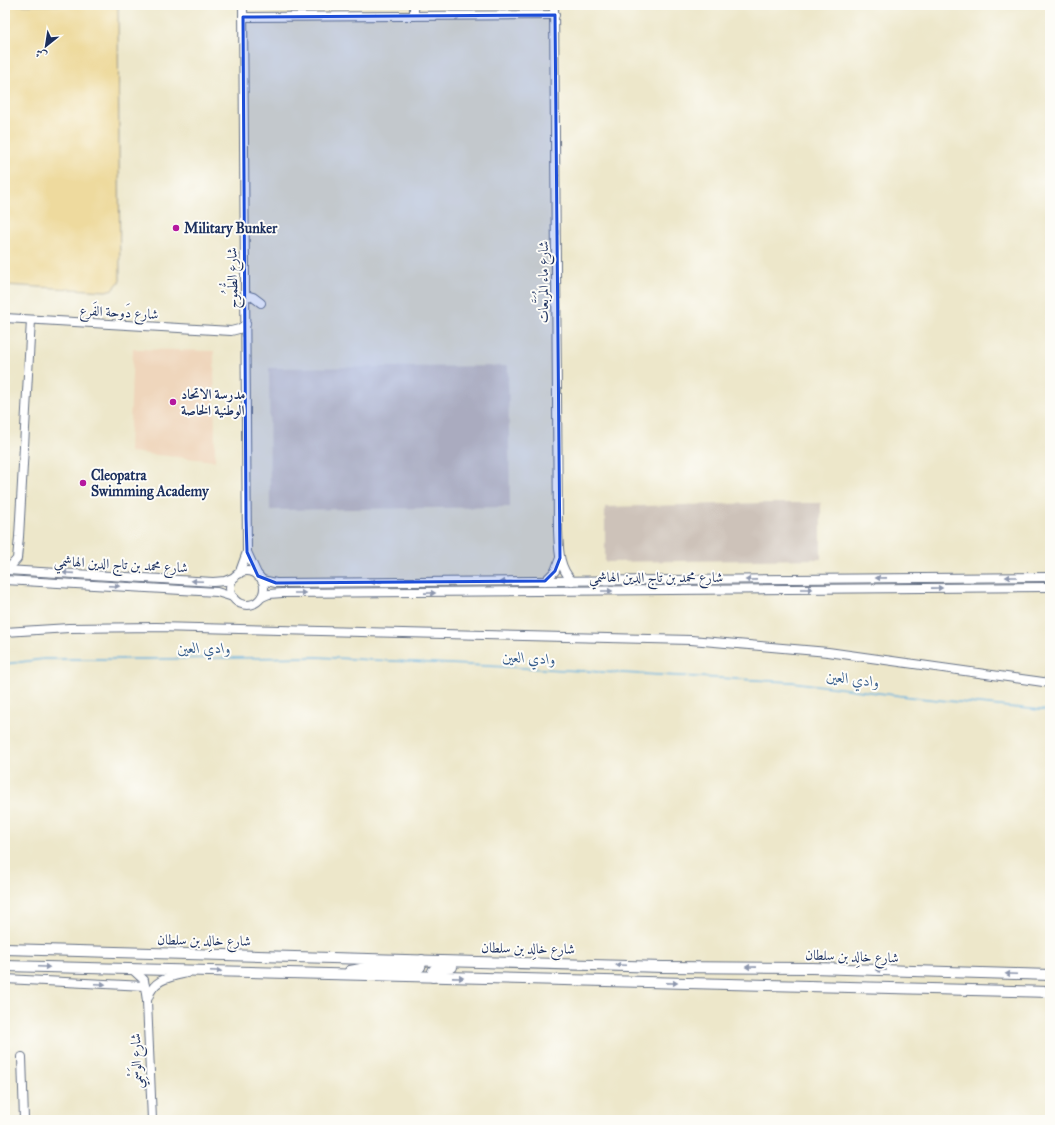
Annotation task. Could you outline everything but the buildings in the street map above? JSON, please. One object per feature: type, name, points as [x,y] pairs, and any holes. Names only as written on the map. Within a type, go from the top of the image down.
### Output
[{"type":"main road","name":"شارع خالِد بن سلطان","points":[[5,949],[1050,975]]},
{"type":"main road","points":[[339,975],[366,968],[416,969],[420,967],[422,960]]},
{"type":"main road","points":[[433,977],[433,971],[437,967],[498,967],[515,962]]},
{"type":"main road","points":[[5,966],[1050,992]]},
{"type":"main road","points":[[5,975],[16,966]]},
{"type":"street","name":"شارع الطُّمُوح","points":[[237,575],[247,552],[243,5]]},
{"type":"street","points":[[414,5],[414,16]]},
{"type":"street","name":"شارع ماء المُرَبَّعات","points":[[554,5],[558,530],[560,558],[565,573],[572,581]]},
{"type":"street","points":[[243,17],[554,15]]},
{"type":"street","points":[[246,295],[261,303]]},
{"type":"street","name":"شارع دَوحة الفَرع","points":[[5,318],[231,331],[239,329],[246,324]]},
{"type":"street","points":[[6,570],[16,559],[19,529],[31,320]]},
{"type":"street","points":[[231,331],[246,343]]},
{"type":"street","name":"شارع الطُّمُوح","points":[[247,552],[260,578]]},
{"type":"street","points":[[545,582],[555,572],[560,558]]},
{"type":"street","points":[[16,559],[26,571]]},
{"type":"street","name":"شارع محمد بن تاج الدين الهاشمي","points":[[6,570],[213,582],[225,581],[237,575]]},
{"type":"street","points":[[249,572],[260,578],[264,590],[262,597],[257,602],[246,605],[238,602],[233,597],[231,584],[237,575],[249,572]]},
{"type":"street","name":"شارع محمد بن تاج الدين الهاشمي","points":[[260,578],[276,583],[545,582],[1050,576]]},
{"type":"street","points":[[1005,588],[1018,584],[1045,583],[1045,578],[1040,577]]},
{"type":"street","name":"شارع محمد بن تاج الدين الهاشمي","points":[[5,580],[217,592],[233,597]]},
{"type":"street","name":"شارع محمد بن تاج الدين الهاشمي","points":[[262,597],[270,594],[282,593],[1050,587]]},
{"type":"street","points":[[5,632],[69,628],[156,627],[691,640],[828,652],[1050,684]]},
{"type":"street","name":"شارع الوَسْمِي","points":[[132,969],[144,980],[147,1001],[152,1120]]},
{"type":"street","points":[[147,1001],[150,991],[154,985],[166,979],[195,971]]},
{"type":"street","points":[[5,979],[145,986]]},
{"type":"street","points":[[22,1057],[24,1120]]},
{"type":"highlighted area","points":[[555,15],[560,558],[555,571],[545,581],[276,583],[258,576],[247,552],[246,519],[243,17]]},
{"type":"shaded area","name":"مدرسة الاتحاد الوطنية الخاصة","points":[[133,349],[214,351],[215,461],[129,452]]},
{"type":"shaded area","points":[[508,366],[510,507],[270,510],[269,368]]},
{"type":"shaded area","points":[[821,503],[821,559],[605,562],[605,507]]},
{"type":"sand","points":[[5,5],[118,5],[120,281],[113,289],[106,291],[5,285]]},
{"type":"waterway","name":"وادي العين","points":[[5,664],[44,659],[317,657],[792,682],[918,698],[1050,711]]},
{"type":"place","name":"Military Bunker","points":[[176,228]]},
{"type":"place","name":"مدرسة الاتحاد الوطنية الخاصة","points":[[173,402]]},
{"type":"place","name":"Cleopatra Swimming Academy","points":[[83,483]]}]
